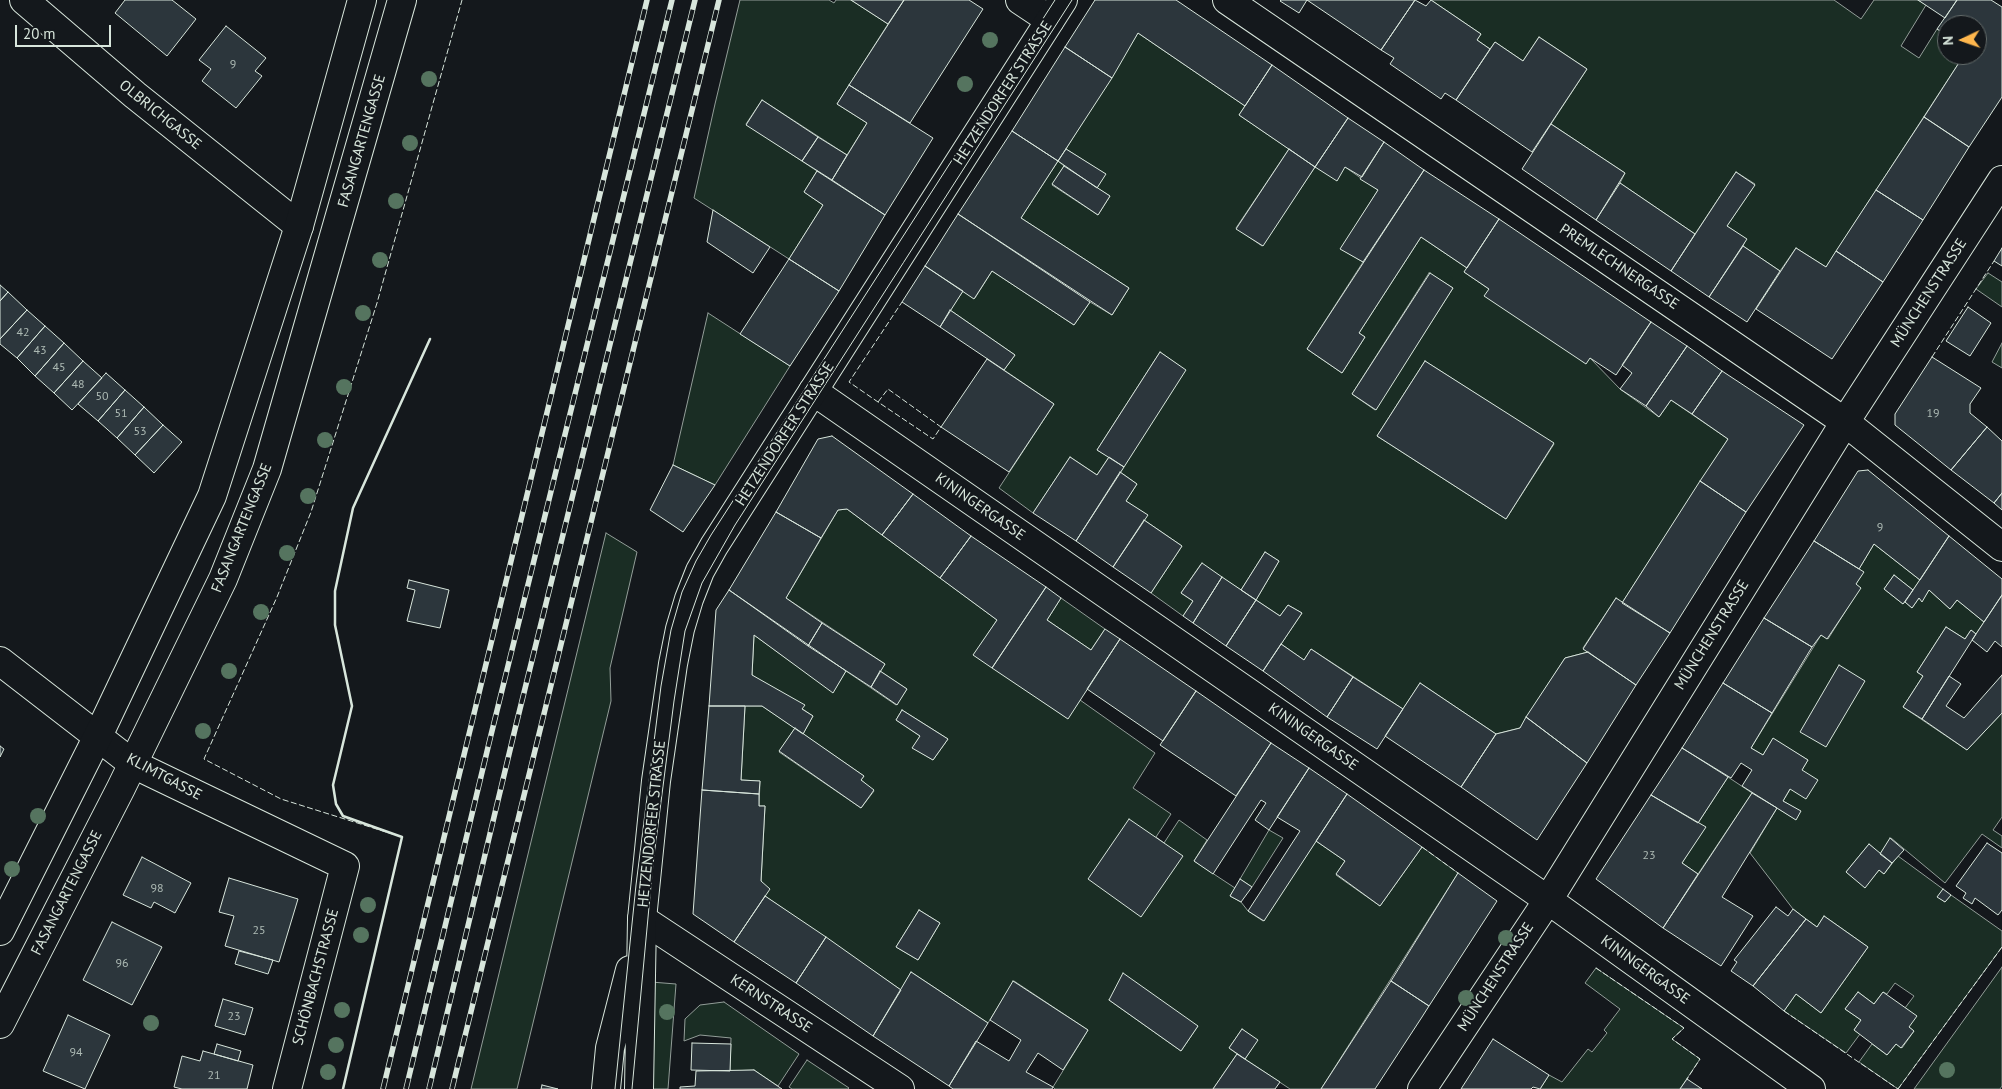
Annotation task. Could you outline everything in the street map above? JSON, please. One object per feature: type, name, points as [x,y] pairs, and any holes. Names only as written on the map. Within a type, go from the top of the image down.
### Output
[{"type":"street","name":"OLBRICHGASSE","points":[[24,0],[134,95],[299,226]]},
{"type":"street","points":[[0,931],[98,736],[212,496],[299,226],[362,0]]},
{"type":"street","name":"FASANGARTENGASSE","points":[[0,1024],[133,764],[223,579],[267,469],[402,0]]},
{"type":"street","points":[[1020,0],[1056,10]]},
{"type":"street","name":"PREMLECHNERGASSE","points":[[1226,0],[1845,422],[2002,547]]},
{"type":"street","name":"HETZENDORFER STRASSE","points":[[639,1089],[642,919],[663,721],[680,629],[689,599],[700,571],[714,546],[1056,10]]},
{"type":"street","name":"MÜNCHENSTRASSE","points":[[1422,1089],[1548,900],[1845,422],[2002,180]]},
{"type":"street","name":"KININGERGASSE","points":[[813,390],[1548,900],[1811,1089]]},
{"type":"street","name":"KLIMTGASSE","points":[[0,661],[133,764],[345,866]]},
{"type":"street","name":"SCHÖNBACHSTRASSE","points":[[287,1089],[345,866]]},
{"type":"street","name":"HETZENDORFER STRASSE","points":[[606,1089],[610,1048],[623,1002],[642,919]]},
{"type":"street","name":"KERNSTRASSE","points":[[642,919],[900,1089]]},
{"type":"green space","points":[[740,0],[829,0],[834,3],[836,0],[851,0],[888,24],[837,104],[867,123],[847,155],[762,100],[746,124],[817,171],[804,192],[823,205],[789,259],[694,198]]},
{"type":"green space","points":[[1431,0],[1834,0],[1861,19],[1874,0],[1918,0],[1926,5],[1901,46],[1919,58],[1937,29],[1937,65],[1957,65],[1826,267],[1796,248],[1780,271],[1743,246],[1746,239],[1727,226],[1755,184],[1736,172],[1695,234],[1620,183],[1625,173],[1551,124],[1587,69],[1539,37],[1523,61],[1495,42],[1490,49],[1477,40],[1481,34]]},
{"type":"green space","points":[[1138,33],[1245,106],[1239,115],[1289,149],[1236,228],[1262,246],[1315,167],[1345,167],[1378,190],[1341,249],[1363,262],[1307,349],[1342,373],[1365,337],[1359,333],[1421,237],[1467,268],[1464,272],[1590,358],[1620,389],[1659,417],[1671,400],[1728,439],[1622,603],[1616,598],[1583,648],[1588,652],[1565,658],[1520,728],[1496,734],[1420,683],[1403,709],[1311,649],[1304,660],[1281,644],[1302,613],[1288,605],[1280,616],[1256,600],[1279,561],[1265,552],[1241,590],[1201,564],[1181,593],[1193,601],[1183,616],[1151,593],[1182,546],[1144,520],[1147,515],[1126,501],[1137,484],[1120,472],[1185,370],[1160,352],[1097,450],[1109,457],[1097,475],[1070,457],[1033,513],[999,488],[1054,404],[1004,370],[1015,355],[950,310],[963,291],[975,298],[992,271],[1074,325],[1090,302],[1112,315],[1129,288],[1021,218],[1058,161],[1064,166],[1052,185],[1098,215],[1110,196],[1097,188],[1105,174],[1066,149]],"holes":[[[1429,273],[1453,288],[1375,410],[1352,394]],[[1425,361],[1554,444],[1506,519],[1377,436]]]},
{"type":"green space","points":[[1988,273],[2002,282],[2002,307],[1976,289]]},
{"type":"green space","points":[[708,313],[790,366],[715,485],[673,465]]},
{"type":"green space","points":[[2002,343],[2002,368],[1992,362]]},
{"type":"green space","points":[[847,509],[997,620],[974,655],[1067,718],[1080,700],[1155,753],[1133,788],[1171,814],[1156,837],[1164,843],[1179,820],[1207,840],[1194,861],[1235,888],[1230,896],[1241,902],[1248,911],[1263,921],[1316,841],[1345,861],[1336,875],[1380,906],[1422,847],[1458,873],[1321,1089],[1290,1089],[1245,1059],[1257,1040],[1242,1029],[1229,1048],[1237,1054],[1213,1089],[1055,1089],[1053,1087],[1088,1030],[1014,981],[988,1023],[911,972],[901,990],[765,896],[761,881],[765,806],[759,806],[760,781],[741,780],[745,706],[762,706],[795,728],[779,752],[861,808],[874,791],[861,780],[864,776],[803,734],[813,716],[752,675],[754,635],[833,692],[846,671],[896,705],[907,689],[880,671],[885,664],[786,598],[838,510]],"holes":[[[902,710],[948,739],[933,760],[913,748],[920,736],[896,720]],[[919,910],[940,923],[918,960],[896,947]],[[1109,1000],[1198,1026],[1181,1051]]]},
{"type":"green space","points":[[606,533],[637,552],[610,668],[611,701],[517,1089],[471,1089]]},
{"type":"green space","points":[[1874,544],[1920,580],[1913,590],[1894,575],[1884,589],[1903,604],[1905,602],[1912,608],[1919,598],[1922,601],[1929,590],[1950,609],[1957,600],[1984,622],[1976,634],[1971,630],[1965,639],[1946,627],[1917,672],[1923,676],[1903,707],[1967,750],[2002,713],[2002,817],[1993,830],[2002,836],[2002,848],[1982,834],[1945,883],[1891,838],[1880,854],[1869,844],[1846,872],[1865,887],[1879,870],[1884,874],[1898,856],[1943,889],[1938,897],[1945,902],[1951,895],[2002,931],[2002,947],[1898,1089],[1859,1062],[1872,1044],[1887,1055],[1896,1044],[1902,1048],[1914,1031],[1909,1027],[1905,1008],[1914,996],[1895,983],[1887,994],[1883,992],[1874,1004],[1858,992],[1845,1009],[1861,1020],[1854,1030],[1860,1034],[1846,1053],[1784,1011],[1796,994],[1821,1013],[1868,947],[1824,916],[1817,927],[1793,909],[1750,853],[1777,808],[1795,819],[1800,811],[1783,801],[1808,760],[1773,739],[1763,755],[1751,748],[1821,635],[1828,639],[1860,588],[1856,584],[1863,572],[1859,569]]},
{"type":"green space","points":[[1061,598],[1105,629],[1091,650],[1047,620]]},
{"type":"green space","points":[[1728,777],[1752,793],[1698,874],[1682,863],[1705,827],[1698,823]]},
{"type":"green space","points":[[1269,830],[1283,838],[1252,887],[1240,879]]},
{"type":"green space","points":[[2002,967],[2002,1086],[2000,1089],[1914,1089]]},
{"type":"green space","points":[[1596,968],[1684,1028],[1672,1039],[1700,1059],[1680,1089],[1540,1089],[1549,1075],[1562,1082],[1588,1049],[1592,1052],[1607,1033],[1604,1030],[1620,1009],[1585,983]]},
{"type":"green space","points":[[651,982],[676,984],[668,1089],[643,1089]]},
{"type":"green space","points":[[724,1002],[799,1054],[778,1086],[754,1070],[730,1071],[731,1038],[700,1035],[684,1041],[685,1019],[700,1005]]},
{"type":"green space","points":[[807,1060],[849,1088],[792,1089],[789,1087]]},
{"type":"building","points":[[125,0],[172,0],[196,19],[167,56],[115,13]]},
{"type":"building","points":[[851,0],[904,0],[888,24]]},
{"type":"building","points":[[904,0],[969,0],[983,9],[910,123],[849,85]]},
{"type":"building","points":[[1095,0],[1176,0],[1272,65],[1245,106],[1138,33],[1112,78],[1065,47]]},
{"type":"building","points":[[1281,0],[1307,0],[1299,13]]},
{"type":"building","points":[[1307,0],[1415,0],[1381,50]]},
{"type":"building","points":[[1415,0],[1426,6],[1431,0],[1481,34],[1477,40],[1490,49],[1456,100],[1445,93],[1441,99],[1390,64],[1394,58],[1381,50]]},
{"type":"building","points":[[1918,0],[1957,0],[1947,15],[1940,15]]},
{"type":"building","points":[[1957,0],[1991,0],[2002,7],[2002,97],[1969,147],[1924,117],[1958,65],[1987,65],[1987,15],[1947,15]]},
{"type":"building","points":[[226,26],[266,58],[255,71],[262,76],[236,108],[202,81],[211,69],[199,60]]},
{"type":"building","points":[[1539,37],[1587,69],[1532,152],[1456,100],[1495,42],[1523,61]]},
{"type":"building","points":[[1065,47],[1112,78],[1058,161],[1012,131]]},
{"type":"building","points":[[1272,65],[1348,118],[1315,167],[1239,115]]},
{"type":"building","points":[[849,85],[933,138],[885,215],[832,180],[867,123],[837,104]]},
{"type":"building","points":[[762,100],[818,137],[802,161],[746,125]]},
{"type":"building","points":[[1924,117],[1969,147],[1923,220],[1876,190]]},
{"type":"building","points":[[1348,118],[1384,142],[1362,177],[1345,167],[1337,181],[1315,167]]},
{"type":"building","points":[[1551,124],[1625,173],[1596,220],[1522,169]]},
{"type":"building","points":[[1012,131],[1058,161],[1021,218],[1129,288],[1112,315],[958,214]]},
{"type":"building","points":[[818,137],[847,155],[832,180],[802,161]]},
{"type":"building","points":[[1384,142],[1424,170],[1363,262],[1340,249],[1378,190],[1360,179]]},
{"type":"building","points":[[1066,149],[1106,174],[1097,188],[1058,161]]},
{"type":"building","points":[[1289,149],[1315,167],[1263,246],[1236,229]]},
{"type":"building","points":[[1064,166],[1110,196],[1098,215],[1052,184]]},
{"type":"building","points":[[1424,170],[1499,219],[1467,268],[1421,237],[1359,333],[1365,337],[1342,373],[1307,349]]},
{"type":"building","points":[[817,171],[885,215],[839,291],[789,259],[823,205],[804,192]]},
{"type":"building","points":[[1736,172],[1755,185],[1727,226],[1747,239],[1709,297],[1671,271]]},
{"type":"building","points":[[1620,183],[1695,234],[1671,271],[1596,220]]},
{"type":"building","points":[[1876,190],[1923,220],[1883,282],[1836,251]]},
{"type":"building","points":[[713,210],[770,247],[753,273],[707,242]]},
{"type":"building","points":[[958,214],[1090,302],[1074,325],[992,271],[974,299],[925,266]]},
{"type":"building","points":[[1499,219],[1651,322],[1616,375],[1590,358],[1586,364],[1484,296],[1489,289],[1464,272]]},
{"type":"building","points":[[1743,246],[1780,271],[1747,322],[1709,297]]},
{"type":"building","points":[[1796,248],[1826,267],[1836,251],[1883,282],[1832,359],[1756,309]]},
{"type":"building","points":[[2002,248],[2002,266],[1994,261]]},
{"type":"building","points":[[789,259],[839,291],[790,366],[740,334]]},
{"type":"building","points":[[925,266],[963,291],[940,327],[902,302]]},
{"type":"building","points":[[1430,273],[1453,288],[1376,410],[1352,394]]},
{"type":"building","points":[[0,285],[8,292],[0,301]]},
{"type":"building","points":[[8,292],[27,310],[0,339],[0,301]]},
{"type":"building","points":[[1968,307],[1991,323],[1970,356],[1946,341]]},
{"type":"building","points":[[27,310],[45,326],[17,358],[0,344],[0,339]]},
{"type":"building","points":[[950,310],[1015,355],[1004,370],[940,327]]},
{"type":"building","points":[[1651,322],[1687,346],[1646,406],[1620,389],[1632,373],[1622,365]]},
{"type":"building","points":[[45,326],[64,343],[35,376],[17,358]]},
{"type":"building","points":[[64,343],[83,361],[54,393],[35,376]]},
{"type":"building","points":[[1687,346],[1722,371],[1692,414],[1671,400],[1659,417],[1646,406]]},
{"type":"building","points":[[1160,352],[1186,370],[1124,467],[1097,450]]},
{"type":"building","points":[[1932,357],[1981,388],[1970,404],[1970,413],[1987,427],[1951,470],[1895,425],[1895,414]]},
{"type":"building","points":[[987,359],[1054,404],[1009,472],[941,427]]},
{"type":"building","points":[[83,361],[102,378],[72,410],[54,393]]},
{"type":"building","points":[[1425,361],[1554,443],[1506,519],[1377,436]]},
{"type":"building","points":[[1722,371],[1804,425],[1746,512],[1700,481],[1728,439],[1692,414]]},
{"type":"building","points":[[106,373],[125,390],[98,421],[78,404]]},
{"type":"building","points":[[125,390],[144,407],[117,438],[98,421]]},
{"type":"building","points":[[144,407],[163,425],[135,455],[117,438]]},
{"type":"building","points":[[163,425],[182,442],[154,473],[135,455]]},
{"type":"building","points":[[1987,427],[2002,441],[2002,493],[1994,503],[1951,470]]},
{"type":"building","points":[[832,436],[913,494],[882,535],[847,509],[838,510],[821,538],[776,512],[818,439]]},
{"type":"building","points":[[1070,457],[1097,475],[1109,457],[1124,467],[1076,541],[1033,513]]},
{"type":"building","points":[[673,465],[715,485],[683,532],[650,510]]},
{"type":"building","points":[[1868,470],[1949,536],[1920,580],[1874,544],[1859,569],[1814,541],[1858,471]]},
{"type":"building","points":[[1120,472],[1137,484],[1126,501],[1148,515],[1113,567],[1076,541]]},
{"type":"building","points":[[1700,481],[1746,512],[1670,633],[1622,603]]},
{"type":"building","points":[[2002,493],[2002,510],[1994,503]]},
{"type":"building","points":[[913,494],[971,536],[940,578],[882,535]]},
{"type":"building","points":[[776,512],[821,538],[786,598],[822,623],[808,646],[729,590]]},
{"type":"building","points":[[1144,520],[1182,546],[1151,593],[1113,567]]},
{"type":"building","points":[[971,536],[1046,587],[992,668],[973,655],[997,620],[940,578]]},
{"type":"building","points":[[1949,536],[2002,579],[2002,595],[1984,622],[1957,600],[1950,609],[1929,590],[1922,602],[1919,598],[1912,608],[1905,602]]},
{"type":"building","points":[[1814,541],[1864,572],[1856,584],[1861,588],[1827,639],[1821,635],[1812,647],[1764,618]]},
{"type":"building","points":[[1265,552],[1279,561],[1256,600],[1241,590]]},
{"type":"building","points":[[1202,563],[1222,577],[1193,623],[1183,616],[1193,601],[1181,593]]},
{"type":"building","points":[[1894,575],[1913,590],[1903,604],[1884,589]]},
{"type":"building","points":[[1222,577],[1256,600],[1226,646],[1193,623]]},
{"type":"building","points":[[409,580],[449,590],[440,628],[407,621],[415,590],[407,588]]},
{"type":"building","points":[[1046,587],[1061,598],[1047,620],[1091,650],[1105,629],[1120,639],[1068,719],[992,668]]},
{"type":"building","points":[[729,590],[846,671],[833,693],[754,635],[752,675],[805,705],[802,709],[813,716],[803,734],[762,706],[709,706],[716,610]]},
{"type":"building","points":[[2002,595],[2002,647],[1995,641],[1987,652],[1972,640]]},
{"type":"building","points":[[1616,598],[1670,633],[1636,685],[1583,649]]},
{"type":"building","points":[[1256,600],[1280,616],[1288,605],[1302,613],[1263,671],[1226,646]]},
{"type":"building","points":[[1764,618],[1812,647],[1772,713],[1723,683]]},
{"type":"building","points":[[822,623],[885,664],[871,687],[808,646]]},
{"type":"building","points":[[1946,627],[1965,639],[1971,630],[1976,634],[1922,719],[1903,707],[1923,676],[1917,672]]},
{"type":"building","points":[[1120,639],[1196,691],[1163,741],[1087,689]]},
{"type":"building","points":[[1281,644],[1304,660],[1311,649],[1353,677],[1327,717],[1263,671]]},
{"type":"building","points":[[1588,652],[1636,685],[1587,763],[1526,717],[1565,658]]},
{"type":"building","points":[[1839,665],[1865,681],[1826,747],[1800,732]]},
{"type":"building","points":[[880,671],[907,689],[897,705],[871,687]]},
{"type":"building","points":[[2002,675],[2002,713],[1967,750],[1922,719],[1949,676],[1961,684],[1946,706],[1964,718]]},
{"type":"building","points":[[1353,677],[1403,709],[1377,749],[1327,717]]},
{"type":"building","points":[[1420,683],[1496,734],[1461,787],[1385,736]]},
{"type":"building","points":[[1723,683],[1772,713],[1751,748],[1763,755],[1773,738],[1808,760],[1802,770],[1818,780],[1806,799],[1790,789],[1783,801],[1801,811],[1796,820],[1742,786],[1752,770],[1741,763],[1731,778],[1682,748]]},
{"type":"building","points":[[1196,691],[1271,743],[1236,796],[1160,745]]},
{"type":"building","points":[[709,706],[745,706],[741,780],[760,781],[759,794],[702,790]]},
{"type":"building","points":[[902,710],[948,739],[933,760],[912,748],[920,736],[896,720]]},
{"type":"building","points":[[1526,717],[1587,763],[1537,840],[1461,787],[1496,734],[1520,728]]},
{"type":"building","points":[[795,728],[864,776],[861,780],[874,790],[861,808],[779,751]]},
{"type":"building","points":[[1271,743],[1309,768],[1269,830],[1255,820],[1266,803],[1261,800],[1213,874],[1194,861]]},
{"type":"building","points":[[0,746],[4,749],[0,757]]},
{"type":"building","points":[[1682,748],[1728,777],[1698,823],[1651,795]]},
{"type":"building","points":[[1309,768],[1347,794],[1264,921],[1248,911],[1300,831],[1277,817]]},
{"type":"building","points":[[702,790],[759,794],[759,806],[765,806],[761,881],[770,889],[734,942],[693,914]]},
{"type":"building","points":[[1752,793],[1777,808],[1722,897],[1753,916],[1721,966],[1663,928]]},
{"type":"building","points":[[1347,794],[1422,847],[1380,906],[1336,874],[1345,861],[1316,841]]},
{"type":"building","points":[[1651,795],[1706,827],[1682,863],[1698,874],[1663,928],[1596,879]]},
{"type":"building","points":[[1129,819],[1183,856],[1141,917],[1088,879]]},
{"type":"building","points":[[1890,838],[1904,850],[1892,863],[1880,854]]},
{"type":"building","points":[[1987,843],[2002,853],[2002,910],[1998,915],[1975,898],[1972,904],[1963,898],[1966,893],[1956,886]]},
{"type":"building","points":[[1869,844],[1892,863],[1884,874],[1879,870],[1865,888],[1846,872]]},
{"type":"building","points":[[142,857],[191,883],[175,913],[154,902],[151,908],[123,895]]},
{"type":"building","points":[[1458,873],[1497,901],[1429,1006],[1391,981]]},
{"type":"building","points":[[229,878],[298,899],[279,962],[225,946],[234,916],[219,912]]},
{"type":"building","points":[[1240,879],[1252,887],[1241,902],[1230,896]]},
{"type":"building","points":[[1943,889],[1951,895],[1945,902],[1937,897]]},
{"type":"building","points":[[765,896],[826,937],[796,983],[734,942]]},
{"type":"building","points":[[1776,907],[1788,916],[1793,909],[1806,919],[1753,986],[1731,971],[1737,962],[1734,960]]},
{"type":"building","points":[[919,910],[940,923],[918,960],[896,947]]},
{"type":"building","points":[[1824,916],[1868,947],[1821,1013],[1796,994],[1784,1011],[1753,986],[1806,919],[1817,927]]},
{"type":"building","points":[[112,922],[162,947],[132,1005],[83,980]]},
{"type":"building","points":[[826,937],[901,990],[873,1036],[796,983]]},
{"type":"building","points":[[239,951],[273,960],[268,974],[235,964]]},
{"type":"building","points":[[911,972],[988,1023],[949,1086],[873,1036]]},
{"type":"building","points":[[1123,973],[1198,1026],[1181,1051],[1109,1000]]},
{"type":"building","points":[[1013,981],[1088,1030],[1063,1070],[1038,1053],[1026,1072],[1053,1087],[1052,1089],[953,1089],[949,1086],[976,1041],[1009,1061],[1021,1040],[990,1020]]},
{"type":"building","points":[[1391,981],[1429,1006],[1422,1017],[1375,1089],[1321,1089]]},
{"type":"building","points":[[1858,992],[1874,1004],[1883,992],[1917,1016],[1909,1027],[1914,1031],[1901,1048],[1896,1044],[1887,1055],[1854,1030],[1861,1020],[1845,1009]]},
{"type":"building","points":[[223,999],[253,1008],[245,1035],[215,1026]]},
{"type":"building","points":[[68,1015],[110,1035],[85,1089],[43,1071]]},
{"type":"building","points":[[1242,1029],[1258,1040],[1245,1059],[1229,1048]]},
{"type":"building","points":[[1493,1039],[1549,1075],[1540,1089],[1533,1087],[1531,1089],[1461,1089]]},
{"type":"building","points":[[692,1043],[731,1044],[730,1071],[691,1070]]},
{"type":"building","points":[[217,1044],[241,1051],[238,1061],[214,1054]]},
{"type":"building","points":[[203,1051],[253,1065],[247,1089],[182,1089],[174,1087],[182,1056],[200,1061]]},
{"type":"building","points":[[1237,1054],[1280,1082],[1275,1089],[1213,1089]]},
{"type":"building","points":[[754,1070],[782,1089],[680,1089],[680,1087],[695,1086],[696,1071]]},
{"type":"building","points":[[1687,1079],[1702,1089],[1680,1089]]},
{"type":"building","points":[[542,1085],[558,1089],[541,1089]]},
{"type":"tram line","points":[[615,1089],[636,885],[661,686],[671,630],[682,592],[696,561],[711,535],[1055,0]]},
{"type":"tram line","points":[[632,1089],[653,864],[674,701],[685,631],[702,583],[735,525],[1072,0]]},
{"type":"railway","points":[[383,1089],[647,0]]},
{"type":"railway","points":[[406,1089],[672,0]]},
{"type":"railway","points":[[429,1089],[516,725],[695,0]]},
{"type":"railway","points":[[452,1089],[719,0]]},
{"type":"fence","points":[[402,837],[281,799],[204,759],[277,597],[311,512],[377,303],[462,0]]},
{"type":"fence","points":[[1932,357],[1994,261]]},
{"type":"fence","points":[[878,402],[888,389],[941,427],[933,439],[878,402],[849,382],[902,302]]},
{"type":"fence","points":[[1422,847],[1458,873]]},
{"type":"fence","points":[[1898,1089],[2002,947]]},
{"type":"fence","points":[[1596,968],[1684,1028],[1672,1039],[1700,1059],[1687,1079]]},
{"type":"fence","points":[[1784,1011],[1898,1089]]},
{"type":"wall","points":[[343,1089],[402,837],[343,816],[336,804],[333,785],[352,706],[335,625],[335,591],[353,508],[430,339]]}]
